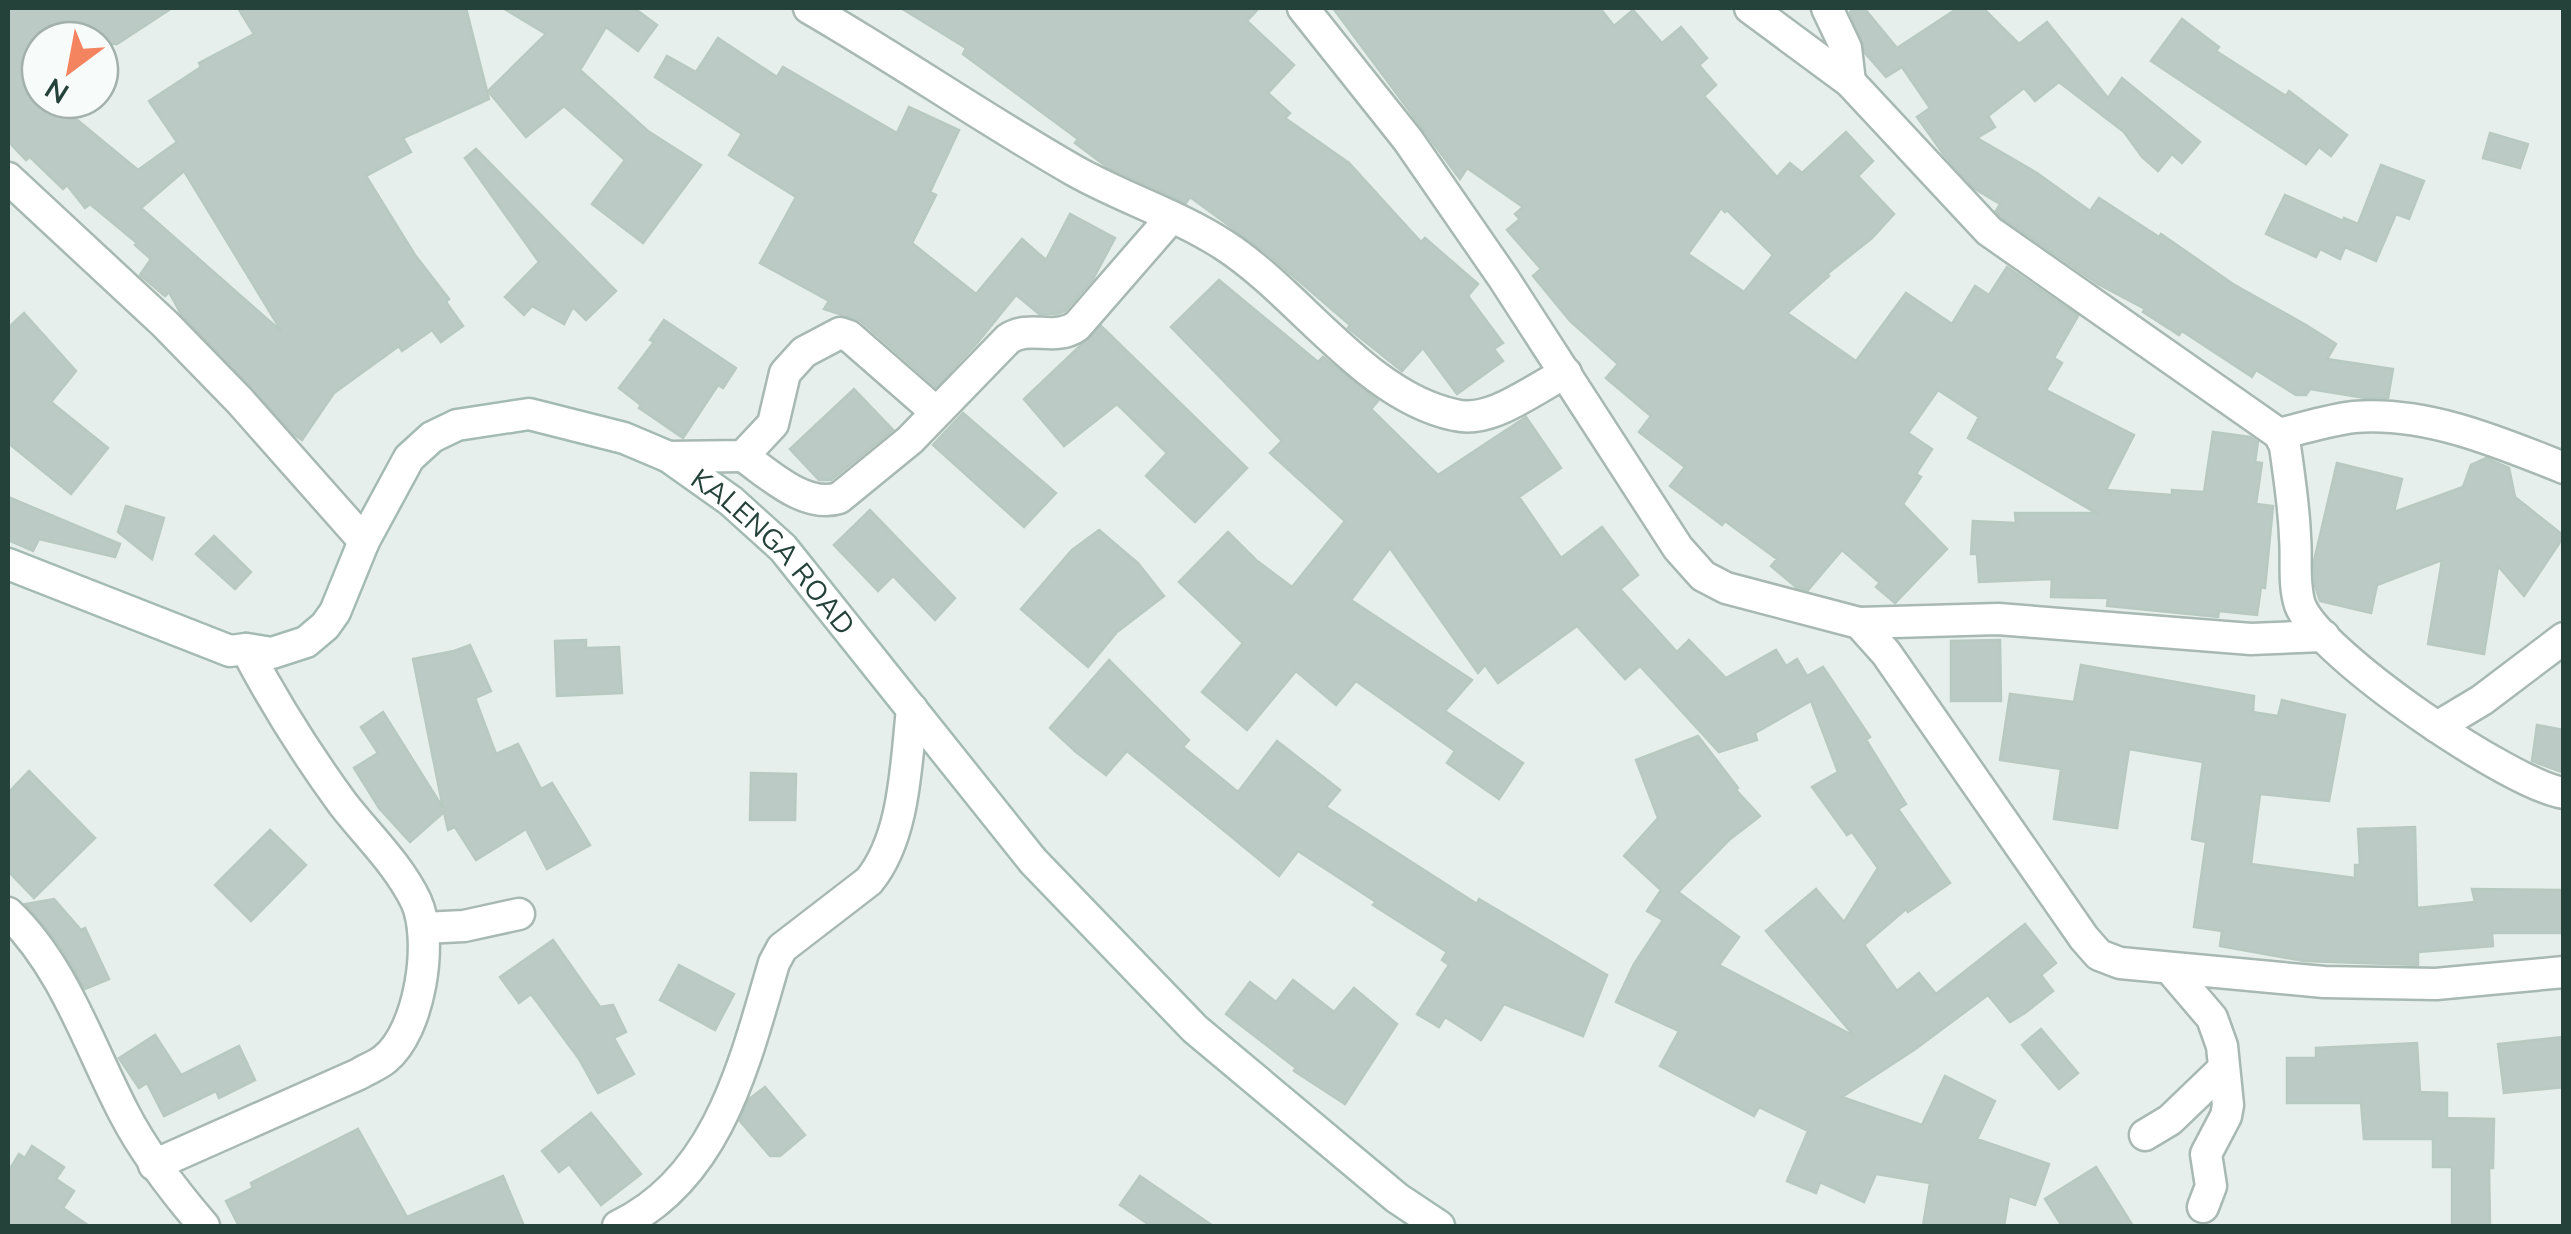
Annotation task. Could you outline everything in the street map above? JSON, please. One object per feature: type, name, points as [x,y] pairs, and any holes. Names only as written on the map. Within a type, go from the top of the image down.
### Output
[{"type":"street","points":[[809,8],[1077,172],[1219,242],[1247,261],[1374,374],[1430,408],[1458,416],[1478,415],[1566,373]]},
{"type":"street","points":[[1303,8],[1408,140],[1566,373],[1678,548],[1703,576],[1726,588],[1859,623],[1998,619],[2236,638],[2324,636]]},
{"type":"street","points":[[1750,8],[1850,82],[1989,231],[2279,434],[2285,446],[2298,600],[2304,614],[2348,660],[2437,728],[2532,782],[2564,792]]},
{"type":"street","points":[[1792,37],[1804,8]]},
{"type":"street","points":[[1827,8],[1846,48],[1850,82]]},
{"type":"street","points":[[8,178],[165,324],[240,401],[364,541]]},
{"type":"street","points":[[669,456],[743,456],[792,489],[827,502],[839,498],[862,482],[1016,334],[1063,334],[1076,326],[1170,218]]},
{"type":"street","points":[[743,456],[773,424],[785,372],[804,352],[840,332],[936,412]]},
{"type":"street","name":"KALENGA ROAD","points":[[8,564],[230,651],[272,652],[306,642],[325,626],[335,612],[364,541],[409,458],[432,437],[457,425],[529,414],[624,438],[669,456],[731,501],[783,548],[1033,861],[1195,1029],[1396,1198],[1439,1226]]},
{"type":"street","points":[[2279,434],[2359,416],[2422,422],[2471,433],[2564,468]]},
{"type":"street","points":[[1859,623],[1886,653],[2084,938],[2100,955],[2120,963],[2171,970],[2324,982],[2436,984],[2564,972]]},
{"type":"street","points":[[2437,728],[2482,700],[2564,638]]},
{"type":"street","points":[[154,1165],[387,1058],[404,1035],[423,966],[423,928],[417,904],[390,859],[289,729],[246,649]]},
{"type":"street","points":[[618,1226],[660,1200],[721,1124],[782,948],[878,871],[898,810],[912,709]]},
{"type":"street","points":[[8,913],[54,974],[122,1111],[154,1165],[204,1226]]},
{"type":"street","points":[[423,928],[464,926],[520,914]]},
{"type":"street","points":[[2171,970],[2217,1028],[2224,1070],[2228,1105],[2206,1154],[2211,1186],[2203,1207]]},
{"type":"street","points":[[2145,1135],[2170,1120],[2224,1070]]},
{"type":"building","points":[[8,8],[172,8],[120,42],[120,20],[20,20],[20,120],[77,120],[138,170],[177,142],[149,101],[201,67],[199,63],[254,34],[238,8],[466,8],[489,99],[403,138],[411,152],[366,176],[463,326],[441,342],[432,330],[402,351],[399,346],[334,393],[302,440],[181,314],[169,292],[165,296],[140,275],[151,259],[137,243],[90,204],[85,208],[67,185],[63,189],[30,157],[26,160],[8,141]],"holes":[[[184,171],[282,332],[141,208]]]},
{"type":"building","points":[[503,8],[634,8],[657,25],[638,51],[606,27],[580,70],[648,131],[701,165],[643,243],[592,204],[625,160],[564,106],[526,137],[488,91],[546,34]]},
{"type":"building","points":[[901,8],[1259,8],[1247,21],[1294,65],[1268,93],[1290,113],[1285,118],[1349,163],[1421,242],[1425,238],[1478,284],[1468,296],[1503,343],[1494,349],[1503,361],[1457,394],[1423,348],[1402,371],[1264,251],[1190,197],[1186,203],[1107,167],[1075,143],[1078,139],[963,54],[966,48]]},
{"type":"building","points":[[1333,8],[1600,8],[1614,26],[1633,10],[1662,43],[1681,27],[1707,58],[1699,65],[1716,85],[1704,96],[1777,177],[1790,163],[1802,173],[1846,132],[1873,161],[1858,176],[1894,214],[1787,313],[1856,361],[1906,293],[1952,324],[1975,286],[1989,295],[2007,267],[2078,316],[2054,358],[2062,363],[2046,390],[2134,435],[2106,490],[2172,495],[2172,490],[2204,492],[2213,432],[2250,437],[2258,442],[2255,462],[2262,463],[2256,504],[2273,506],[2265,588],[2261,587],[2257,615],[2219,611],[2218,617],[2107,606],[2108,598],[2051,597],[2052,579],[1979,582],[1977,554],[1971,554],[1973,521],[2016,523],[2015,513],[2096,513],[1968,438],[1979,417],[1938,390],[1908,433],[1932,449],[1916,474],[1921,477],[1903,504],[1947,549],[1895,603],[1876,587],[1880,583],[1842,550],[1808,590],[1796,587],[1771,566],[1777,559],[1670,486],[1685,467],[1639,432],[1651,416],[1606,378],[1618,364],[1570,321],[1533,276],[1541,269],[1507,230],[1520,219],[1515,214],[1523,207],[1467,168],[1460,179]],"holes":[[[1721,208],[1773,255],[1744,292],[1688,254]]]},
{"type":"building","points":[[1864,8],[1897,48],[1958,8],[1983,8],[2019,44],[2047,22],[2108,98],[2122,78],[2200,142],[2182,163],[2172,154],[2158,171],[2124,132],[2059,82],[2035,101],[2024,88],[1988,116],[1995,127],[1977,138],[2037,173],[2090,211],[2099,198],[2159,237],[2161,234],[2233,284],[2306,325],[2336,344],[2327,359],[2393,369],[2388,398],[2310,389],[2306,395],[2296,395],[2256,370],[2252,377],[2182,331],[2179,335],[2143,312],[2145,309],[2098,284],[2001,217],[1996,211],[2000,204],[1975,189],[1917,117],[1930,108],[1902,67],[1886,77],[1865,53],[1850,12]]},
{"type":"building","points":[[2182,19],[2219,47],[2216,51],[2286,96],[2289,91],[2347,135],[2331,156],[2319,147],[2306,164],[2151,61]]},
{"type":"building","points":[[718,38],[777,77],[783,67],[897,133],[909,107],[959,130],[930,192],[936,195],[912,243],[976,294],[1022,239],[1046,260],[1070,214],[1115,238],[1093,279],[1065,311],[1057,314],[1039,314],[1016,295],[936,387],[861,321],[824,309],[829,301],[760,263],[796,197],[729,155],[742,134],[655,77],[667,56],[696,72]]},
{"type":"building","points":[[2490,133],[2528,144],[2520,168],[2483,158]]},
{"type":"building","points":[[476,149],[616,291],[586,320],[573,307],[564,324],[532,306],[524,315],[505,297],[539,262],[465,158]]},
{"type":"building","points":[[2381,165],[2424,181],[2409,219],[2396,214],[2376,261],[2345,247],[2340,259],[2320,249],[2316,257],[2266,234],[2285,195],[2358,224]]},
{"type":"building","points":[[1219,280],[1318,362],[1323,357],[1378,401],[1371,409],[1438,475],[1526,417],[1561,468],[1519,497],[1561,558],[1602,527],[1638,575],[1620,589],[1677,652],[1689,640],[1726,678],[1776,650],[1786,666],[1797,659],[1807,676],[1823,667],[1870,737],[1866,740],[1906,804],[1898,809],[1950,883],[1908,912],[1906,909],[1864,945],[1897,991],[1919,973],[1936,994],[2025,924],[2056,963],[2041,975],[2053,991],[2025,1013],[2010,1022],[1988,995],[1842,1097],[1922,1125],[1945,1076],[1995,1101],[1977,1139],[2049,1164],[2035,1205],[2009,1196],[2004,1226],[1923,1226],[1930,1183],[1876,1174],[1864,1202],[1820,1182],[1816,1193],[1787,1181],[1808,1131],[1759,1107],[1754,1116],[1660,1066],[1679,1031],[1616,1002],[1634,964],[1663,920],[1647,911],[1661,890],[1624,856],[1658,818],[1636,760],[1698,736],[1736,790],[1760,816],[1729,840],[1678,892],[1739,937],[1719,965],[1854,1036],[1766,931],[1816,889],[1844,922],[1878,868],[1852,832],[1847,835],[1812,787],[1838,772],[1811,701],[1755,733],[1757,740],[1719,752],[1640,666],[1625,679],[1577,626],[1498,683],[1485,665],[1478,673],[1390,548],[1351,600],[1472,680],[1445,711],[1523,763],[1499,799],[1447,763],[1455,751],[1356,681],[1336,705],[1296,671],[1247,730],[1202,692],[1243,643],[1179,582],[1228,532],[1292,587],[1345,521],[1270,453],[1282,441],[1171,327]]},
{"type":"building","points":[[24,313],[76,371],[51,402],[108,448],[71,494],[8,443],[8,328]]},
{"type":"building","points":[[664,320],[736,368],[723,388],[718,385],[683,438],[639,408],[641,405],[619,388],[654,342],[650,340]]},
{"type":"building","points":[[1101,326],[1247,468],[1195,522],[1146,476],[1167,453],[1117,404],[1064,446],[1024,399]]},
{"type":"building","points":[[854,389],[893,430],[831,480],[819,480],[790,449]]},
{"type":"building","points":[[963,413],[1056,493],[1024,527],[933,445]]},
{"type":"building","points":[[2486,458],[2509,468],[2515,497],[2564,536],[2524,596],[2498,566],[2484,654],[2428,644],[2442,560],[2377,585],[2371,613],[2320,601],[2314,561],[2337,463],[2402,479],[2394,512],[2463,487],[2471,465]]},
{"type":"building","points":[[8,497],[120,544],[115,557],[39,539],[33,551],[8,540]]},
{"type":"building","points":[[126,506],[164,518],[152,559],[118,532]]},
{"type":"building","points":[[870,510],[955,598],[935,620],[893,576],[878,591],[834,545]]},
{"type":"building","points":[[1099,530],[1138,563],[1164,596],[1117,632],[1088,667],[1021,609],[1072,550]]},
{"type":"building","points":[[214,536],[251,572],[235,589],[196,554]]},
{"type":"building","points":[[586,640],[586,648],[619,647],[622,693],[557,696],[555,641]]},
{"type":"building","points":[[2000,640],[2001,701],[1951,701],[1951,641]]},
{"type":"building","points":[[470,645],[491,691],[475,698],[496,754],[518,744],[541,789],[552,783],[590,845],[547,869],[526,829],[476,860],[455,827],[448,830],[444,812],[410,842],[379,808],[354,768],[378,753],[361,727],[383,712],[443,808],[413,659]]},
{"type":"building","points":[[1109,660],[1189,740],[1183,747],[1238,792],[1277,741],[1340,790],[1326,807],[1477,904],[1479,899],[1607,975],[1583,1036],[1504,1004],[1481,1040],[1445,1017],[1439,1027],[1417,1014],[1449,965],[1442,960],[1447,952],[1298,851],[1279,876],[1127,751],[1106,775],[1076,752],[1050,728]]},
{"type":"building","points":[[2081,665],[2254,696],[2253,712],[2278,716],[2282,700],[2345,715],[2329,801],[2260,794],[2251,864],[2355,878],[2355,865],[2360,865],[2358,829],[2415,827],[2417,908],[2475,902],[2472,889],[2561,890],[2561,933],[2492,933],[2493,946],[2418,952],[2418,965],[2304,961],[2220,946],[2222,931],[2194,927],[2206,842],[2192,839],[2203,762],[2129,749],[2117,828],[2054,819],[2061,769],[2000,760],[2010,694],[2074,702]]},
{"type":"building","points":[[2537,725],[2564,730],[2564,773],[2532,761]]},
{"type":"building","points":[[29,771],[95,838],[34,898],[8,871],[8,793]]},
{"type":"building","points":[[751,773],[796,774],[795,820],[750,820]]},
{"type":"building","points":[[270,830],[306,865],[251,921],[215,885]]},
{"type":"building","points":[[54,899],[81,930],[85,928],[109,979],[85,989],[60,946],[25,904]]},
{"type":"building","points":[[553,940],[600,1007],[613,1005],[626,1032],[614,1038],[634,1074],[598,1093],[579,1059],[531,994],[519,1003],[500,977]]},
{"type":"building","points":[[679,965],[734,994],[715,1030],[660,1000]]},
{"type":"building","points":[[1293,980],[1334,1012],[1354,988],[1397,1024],[1345,1104],[1294,1071],[1296,1068],[1226,1014],[1250,982],[1276,1002]]},
{"type":"building","points":[[2041,1029],[2078,1073],[2059,1089],[2022,1045]]},
{"type":"building","points":[[155,1035],[181,1075],[239,1046],[255,1080],[219,1098],[216,1091],[164,1116],[147,1083],[139,1088],[119,1058]]},
{"type":"building","points":[[2564,1037],[2564,1087],[2504,1093],[2498,1044]]},
{"type":"building","points":[[2417,1043],[2420,1092],[2447,1093],[2447,1118],[2494,1119],[2493,1168],[2489,1168],[2490,1226],[2452,1226],[2452,1167],[2433,1167],[2433,1139],[2364,1139],[2361,1103],[2287,1103],[2287,1058],[2316,1058],[2316,1048]]},
{"type":"building","points":[[765,1087],[805,1135],[780,1156],[770,1156],[740,1121],[749,1099]]},
{"type":"building","points":[[591,1113],[641,1174],[601,1205],[569,1164],[559,1172],[542,1151]]},
{"type":"building","points":[[358,1129],[407,1217],[503,1176],[524,1226],[239,1226],[226,1201],[253,1188],[251,1183]]},
{"type":"building","points":[[32,1146],[64,1167],[56,1179],[74,1191],[63,1208],[89,1226],[8,1226],[8,1172],[19,1154],[25,1158]]},
{"type":"building","points":[[2096,1167],[2133,1226],[2062,1226],[2045,1199]]},
{"type":"building","points":[[1140,1176],[1213,1226],[1151,1226],[1120,1205]]}]
